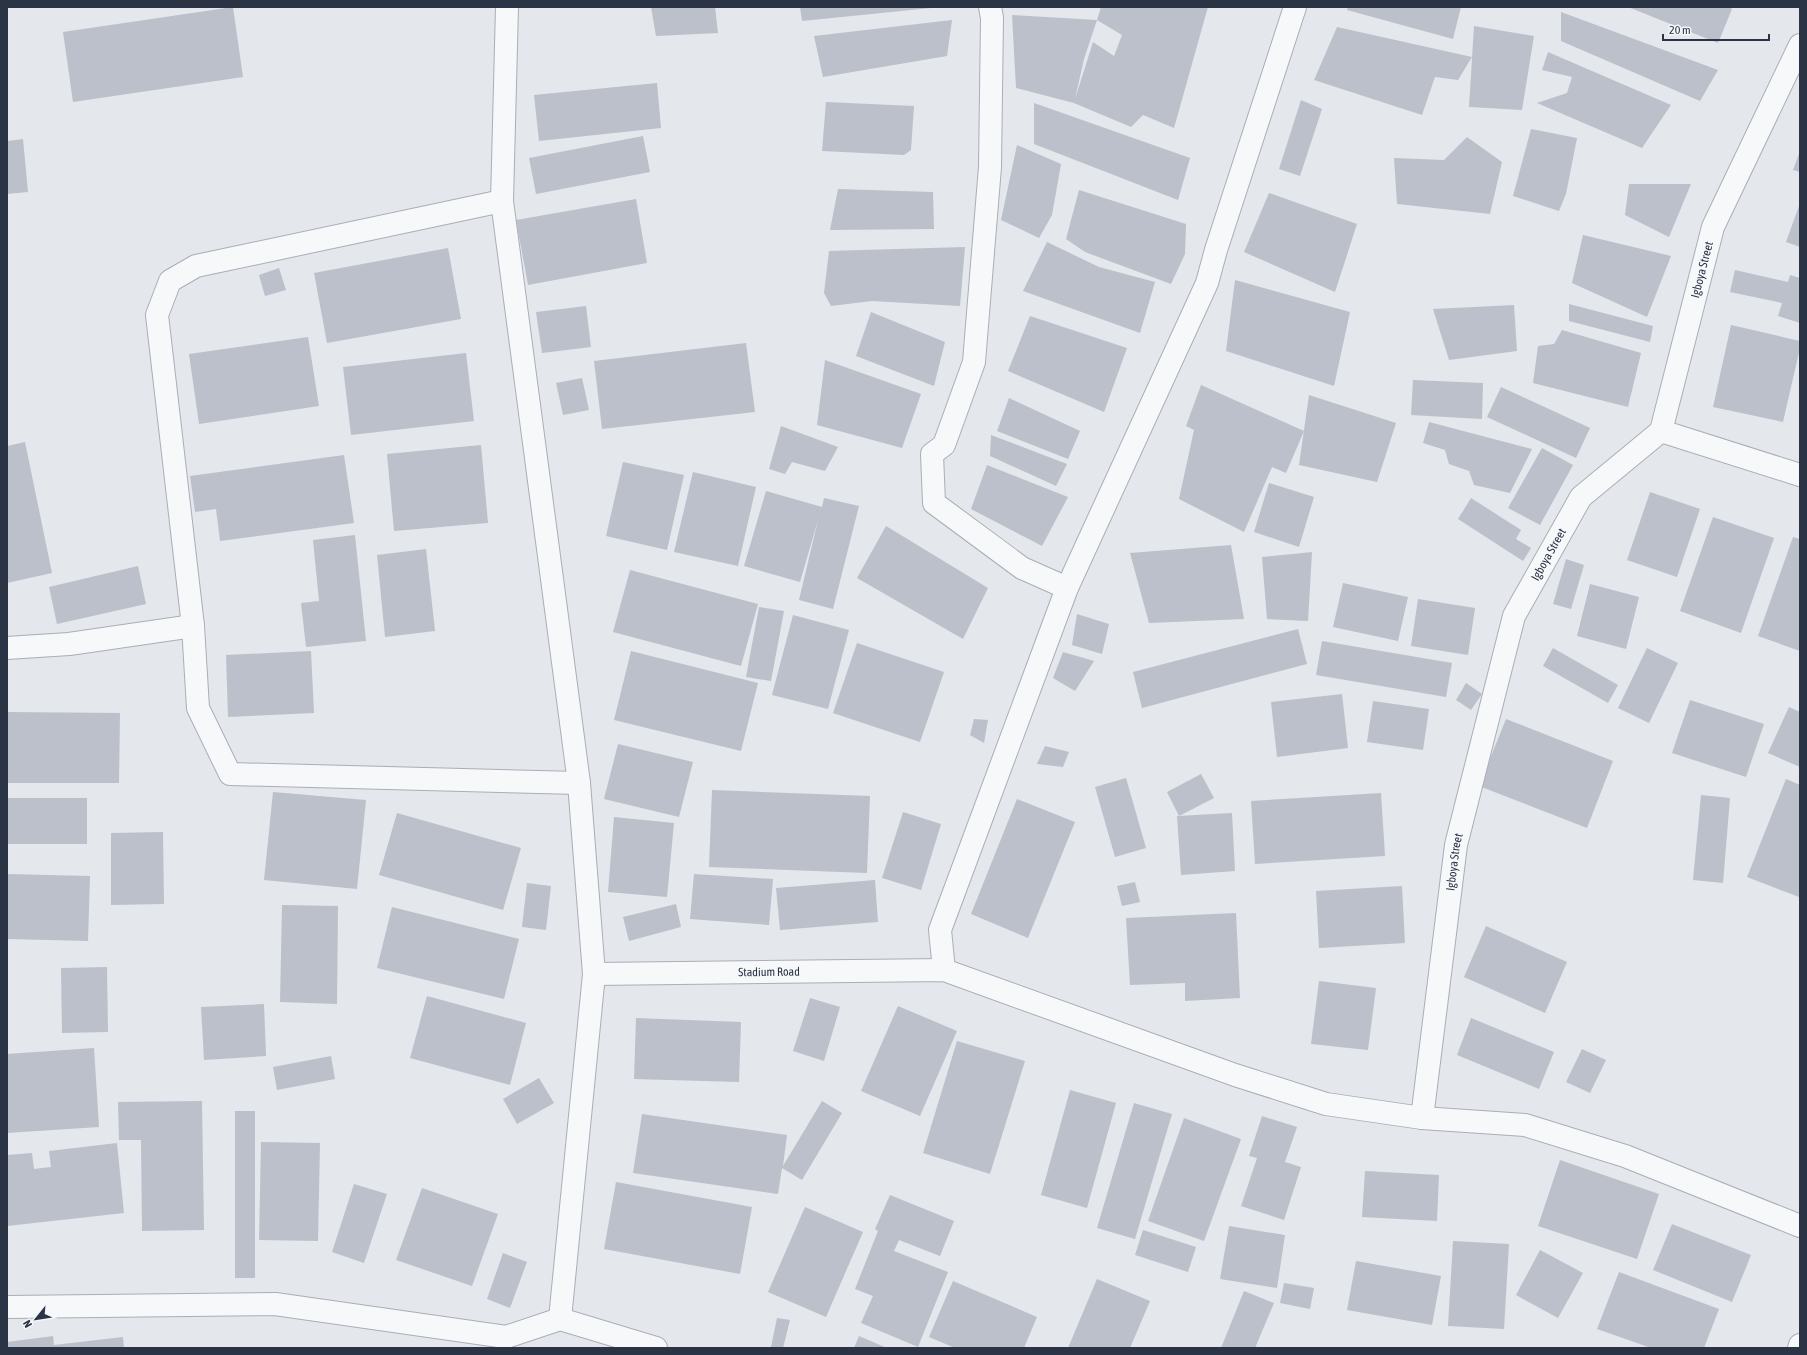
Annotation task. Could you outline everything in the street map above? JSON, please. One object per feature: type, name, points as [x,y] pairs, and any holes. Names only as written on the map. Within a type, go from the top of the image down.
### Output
[{"type":"street","points":[[508,7],[502,201],[579,783],[594,974],[560,1319]]},
{"type":"street","points":[[990,7],[992,18],[990,167],[974,362],[944,444],[932,454],[934,503],[1022,568],[1067,588]]},
{"type":"street","points":[[1296,7],[1216,250],[1207,283],[1067,588],[940,930],[944,970],[1151,1043],[1235,1075],[1326,1104],[1422,1118],[1525,1125],[1625,1156],[1800,1226]]},
{"type":"street","name":"Igboya Street","points":[[1422,1118],[1456,845],[1514,616],[1581,497],[1661,431],[1713,227],[1800,45]]},
{"type":"street","points":[[502,201],[196,266],[170,282],[157,315],[193,626],[198,708],[230,774],[579,783]]},
{"type":"street","points":[[1661,431],[1800,475]]},
{"type":"street","points":[[7,648],[69,644],[193,626]]},
{"type":"street","name":"Stadium Road","points":[[594,974],[944,970]]},
{"type":"street","points":[[7,1307],[275,1304],[506,1337],[560,1319],[656,1348]]},
{"type":"building","points":[[233,7],[243,77],[73,102],[63,32]]},
{"type":"building","points":[[651,7],[715,7],[718,33],[656,36]]},
{"type":"building","points":[[800,7],[931,7],[931,8],[802,21]]},
{"type":"building","points":[[1101,7],[1208,7],[1174,128],[1143,115],[1131,127],[1074,103],[1016,88],[1012,15],[1097,20]],"holes":[[[1097,20],[1122,35],[1114,56],[1093,42],[1075,99],[1084,59]]]},
{"type":"building","points":[[1348,7],[1461,7],[1453,39],[1347,10]]},
{"type":"building","points":[[1628,7],[1729,7],[1732,9],[1718,43]]},
{"type":"building","points":[[1561,12],[1718,70],[1700,101],[1561,41]]},
{"type":"building","points":[[952,20],[947,56],[823,77],[814,36]]},
{"type":"building","points":[[1474,26],[1534,36],[1522,110],[1469,107]]},
{"type":"building","points":[[1337,27],[1472,57],[1458,80],[1435,77],[1422,115],[1314,80]]},
{"type":"building","points":[[1548,52],[1671,105],[1642,148],[1537,103],[1567,93],[1572,77],[1542,70]]},
{"type":"building","points":[[657,83],[661,128],[539,141],[534,95]]},
{"type":"building","points":[[1301,100],[1322,109],[1300,176],[1279,169]]},
{"type":"building","points":[[826,102],[914,106],[911,150],[904,155],[822,151]]},
{"type":"building","points":[[1034,103],[1190,158],[1178,200],[1034,144]]},
{"type":"building","points":[[1531,129],[1577,138],[1566,194],[1559,211],[1513,196]]},
{"type":"building","points":[[643,136],[650,172],[536,194],[529,158]]},
{"type":"building","points":[[1467,137],[1502,162],[1490,214],[1397,204],[1394,158],[1444,160]]},
{"type":"building","points":[[23,139],[28,192],[7,194],[7,141]]},
{"type":"building","points":[[1017,145],[1061,164],[1052,215],[1039,238],[1001,220]]},
{"type":"building","points":[[1800,151],[1800,172],[1793,170]]},
{"type":"building","points":[[1629,184],[1691,184],[1669,237],[1625,215]]},
{"type":"building","points":[[838,189],[933,192],[934,229],[830,230]]},
{"type":"building","points":[[1079,190],[1186,224],[1185,254],[1171,284],[1085,252],[1066,239]]},
{"type":"building","points":[[1269,193],[1357,224],[1335,292],[1244,252]]},
{"type":"building","points":[[636,199],[647,263],[528,285],[516,220]]},
{"type":"building","points":[[1800,203],[1800,247],[1786,242]]},
{"type":"building","points":[[1583,235],[1671,256],[1647,317],[1572,283]]},
{"type":"building","points":[[1047,242],[1099,267],[1155,282],[1140,333],[1023,291]]},
{"type":"building","points":[[965,247],[960,306],[872,301],[831,306],[824,293],[829,251]]},
{"type":"building","points":[[448,248],[461,319],[327,343],[314,273]]},
{"type":"building","points":[[279,268],[286,290],[265,296],[259,275]]},
{"type":"building","points":[[1735,270],[1788,282],[1790,275],[1800,278],[1800,323],[1778,316],[1782,303],[1730,292]]},
{"type":"building","points":[[1235,280],[1350,312],[1334,386],[1226,351]]},
{"type":"building","points":[[1569,304],[1653,326],[1650,342],[1569,321]]},
{"type":"building","points":[[1514,305],[1517,351],[1449,360],[1433,309]]},
{"type":"building","points":[[586,306],[591,347],[542,353],[536,312]]},
{"type":"building","points":[[871,312],[945,342],[934,386],[856,356]]},
{"type":"building","points":[[1030,316],[1127,348],[1104,412],[1008,371]]},
{"type":"building","points":[[1731,325],[1800,341],[1800,348],[1783,422],[1713,407]]},
{"type":"building","points":[[1562,330],[1641,353],[1628,407],[1533,383],[1538,346],[1554,344]]},
{"type":"building","points":[[308,337],[319,406],[199,424],[189,354]]},
{"type":"building","points":[[746,343],[755,412],[602,429],[594,361]]},
{"type":"building","points":[[466,353],[474,421],[351,435],[343,367]]},
{"type":"building","points":[[825,360],[921,394],[902,448],[817,425]]},
{"type":"building","points":[[582,378],[589,410],[563,415],[556,383]]},
{"type":"building","points":[[1413,380],[1483,383],[1482,419],[1411,415]]},
{"type":"building","points":[[1201,385],[1304,431],[1286,473],[1272,467],[1244,532],[1179,499],[1194,430],[1186,426]]},
{"type":"building","points":[[1501,387],[1590,428],[1576,458],[1487,417]]},
{"type":"building","points":[[1309,395],[1396,423],[1377,482],[1299,465]]},
{"type":"building","points":[[1009,398],[1080,431],[1068,459],[997,431]]},
{"type":"building","points":[[1429,422],[1532,449],[1510,493],[1474,485],[1469,471],[1449,464],[1445,450],[1423,443]]},
{"type":"building","points":[[781,426],[838,447],[825,471],[792,462],[785,474],[769,469]]},
{"type":"building","points":[[991,435],[1067,464],[1056,486],[990,456]]},
{"type":"building","points":[[25,442],[52,573],[7,583],[7,446]]},
{"type":"building","points":[[481,445],[488,523],[394,531],[387,454]]},
{"type":"building","points":[[1542,448],[1573,465],[1540,525],[1508,508]]},
{"type":"building","points":[[344,455],[354,523],[220,541],[216,509],[195,512],[190,476]]},
{"type":"building","points":[[623,462],[684,475],[667,550],[606,536]]},
{"type":"building","points":[[987,465],[1068,497],[1042,546],[971,509]]},
{"type":"building","points":[[693,472],[756,487],[738,566],[674,552]]},
{"type":"building","points":[[1269,483],[1314,497],[1299,547],[1254,532]]},
{"type":"building","points":[[766,491],[822,507],[824,498],[859,506],[833,609],[799,600],[818,520],[800,582],[744,566]]},
{"type":"building","points":[[1650,492],[1700,509],[1677,577],[1627,560]]},
{"type":"building","points":[[1471,498],[1521,530],[1516,539],[1531,548],[1523,561],[1458,519]]},
{"type":"building","points":[[1713,517],[1774,538],[1741,633],[1680,611]]},
{"type":"building","points":[[886,526],[988,588],[963,639],[857,578]]},
{"type":"building","points":[[355,535],[366,641],[306,647],[301,603],[319,601],[313,540]]},
{"type":"building","points":[[1793,537],[1800,539],[1800,651],[1758,636]]},
{"type":"building","points":[[1231,545],[1244,619],[1149,623],[1130,553]]},
{"type":"building","points":[[426,549],[435,631],[385,637],[377,555]]},
{"type":"building","points":[[1312,552],[1308,621],[1267,619],[1262,557]]},
{"type":"building","points":[[1566,559],[1584,565],[1571,609],[1553,604]]},
{"type":"building","points":[[138,566],[146,604],[57,624],[49,587]]},
{"type":"building","points":[[630,570],[758,604],[741,666],[613,632]]},
{"type":"building","points":[[1343,583],[1408,597],[1398,641],[1333,627]]},
{"type":"building","points":[[1590,584],[1639,597],[1626,649],[1577,636]]},
{"type":"building","points":[[1418,599],[1475,608],[1468,655],[1411,646]]},
{"type":"building","points":[[759,607],[784,611],[771,681],[746,677]]},
{"type":"building","points":[[1077,614],[1109,624],[1102,654],[1072,645]]},
{"type":"building","points":[[793,615],[849,630],[828,709],[772,695]]},
{"type":"building","points":[[1298,629],[1307,664],[1142,708],[1133,672]]},
{"type":"building","points":[[1322,641],[1452,663],[1446,697],[1316,675]]},
{"type":"building","points":[[857,643],[944,672],[920,742],[833,713]]},
{"type":"building","points":[[1553,648],[1618,685],[1608,703],[1543,666]]},
{"type":"building","points":[[1647,648],[1678,663],[1649,723],[1618,708]]},
{"type":"building","points":[[311,651],[314,713],[228,717],[226,655]]},
{"type":"building","points":[[631,651],[758,683],[741,751],[614,720]]},
{"type":"building","points":[[1063,652],[1094,661],[1075,691],[1053,678]]},
{"type":"building","points":[[1466,683],[1482,694],[1471,710],[1456,700]]},
{"type":"building","points":[[1342,694],[1348,748],[1277,757],[1271,702]]},
{"type":"building","points":[[1690,700],[1764,724],[1746,777],[1672,753]]},
{"type":"building","points":[[1373,701],[1429,709],[1423,750],[1367,742]]},
{"type":"building","points":[[1789,707],[1800,712],[1800,767],[1768,753]]},
{"type":"building","points":[[7,712],[120,713],[119,783],[7,783]]},
{"type":"building","points":[[974,719],[988,720],[984,743],[970,735]]},
{"type":"building","points":[[1506,719],[1613,761],[1587,828],[1479,786]]},
{"type":"building","points":[[618,744],[693,762],[679,817],[604,799]]},
{"type":"building","points":[[1045,746],[1069,752],[1063,767],[1037,764]]},
{"type":"building","points":[[1201,774],[1214,798],[1179,816],[1167,792]]},
{"type":"building","points":[[1126,778],[1146,848],[1115,857],[1095,787]]},
{"type":"building","points":[[1786,779],[1800,785],[1799,897],[1747,877]]},
{"type":"building","points":[[712,790],[870,796],[867,873],[709,867]]},
{"type":"building","points":[[273,792],[366,800],[357,889],[264,880]]},
{"type":"building","points":[[1381,793],[1385,856],[1255,864],[1251,801]]},
{"type":"building","points":[[1701,795],[1730,798],[1723,883],[1693,880]]},
{"type":"building","points":[[7,798],[87,798],[87,844],[7,844]]},
{"type":"building","points":[[1017,799],[1075,822],[1028,938],[971,914]]},
{"type":"building","points":[[903,812],[941,824],[921,890],[882,878]]},
{"type":"building","points":[[397,813],[521,848],[503,910],[379,875]]},
{"type":"building","points":[[1232,813],[1235,871],[1181,875],[1177,816]]},
{"type":"building","points":[[614,817],[674,823],[667,897],[608,892]]},
{"type":"building","points":[[163,832],[164,904],[111,905],[111,833]]},
{"type":"building","points":[[7,874],[90,876],[88,941],[7,939]]},
{"type":"building","points":[[694,874],[773,879],[769,925],[690,919]]},
{"type":"building","points":[[875,880],[878,922],[780,930],[776,888]]},
{"type":"building","points":[[1135,882],[1140,902],[1122,906],[1117,886]]},
{"type":"building","points":[[527,883],[551,886],[546,930],[522,927]]},
{"type":"building","points":[[1402,886],[1405,943],[1319,948],[1316,891]]},
{"type":"building","points":[[676,904],[681,927],[629,941],[623,917]]},
{"type":"building","points":[[282,905],[338,906],[337,1004],[280,1002]]},
{"type":"building","points":[[392,907],[519,939],[504,999],[377,968]]},
{"type":"building","points":[[1236,913],[1240,998],[1185,1001],[1185,983],[1130,985],[1126,918]]},
{"type":"building","points":[[1486,926],[1567,962],[1545,1013],[1464,977]]},
{"type":"building","points":[[107,967],[108,1032],[62,1033],[61,968]]},
{"type":"building","points":[[1319,981],[1376,988],[1368,1050],[1311,1044]]},
{"type":"building","points":[[427,996],[526,1023],[510,1085],[410,1058]]},
{"type":"building","points":[[810,998],[840,1007],[824,1061],[793,1051]]},
{"type":"building","points":[[264,1004],[266,1056],[204,1060],[201,1007]]},
{"type":"building","points":[[898,1006],[957,1031],[920,1116],[861,1091]]},
{"type":"building","points":[[636,1018],[741,1022],[739,1082],[634,1079]]},
{"type":"building","points":[[1471,1018],[1554,1052],[1539,1089],[1457,1055]]},
{"type":"building","points":[[957,1041],[1025,1061],[990,1174],[923,1153]]},
{"type":"building","points":[[94,1048],[99,1127],[7,1133],[7,1054]]},
{"type":"building","points":[[1582,1049],[1606,1060],[1590,1093],[1566,1082]]},
{"type":"building","points":[[331,1056],[335,1079],[277,1090],[273,1067]]},
{"type":"building","points":[[539,1078],[554,1103],[517,1124],[503,1099]]},
{"type":"building","points":[[1070,1090],[1116,1103],[1087,1208],[1041,1195]]},
{"type":"building","points":[[202,1101],[204,1230],[142,1231],[141,1140],[119,1140],[118,1102]]},
{"type":"building","points":[[822,1101],[842,1113],[802,1180],[782,1168],[778,1194],[633,1173],[642,1114],[787,1135],[783,1166]]},
{"type":"building","points":[[1134,1103],[1172,1114],[1135,1239],[1097,1228]]},
{"type":"building","points":[[235,1111],[255,1111],[255,1278],[235,1278]]},
{"type":"building","points":[[1262,1116],[1297,1127],[1285,1162],[1301,1167],[1284,1220],[1241,1206],[1257,1158],[1249,1156]]},
{"type":"building","points":[[1184,1118],[1241,1139],[1204,1241],[1148,1221]]},
{"type":"building","points":[[261,1142],[320,1143],[318,1241],[259,1240]]},
{"type":"building","points":[[117,1143],[124,1213],[7,1226],[7,1155],[32,1153],[34,1169],[51,1167],[49,1151]]},
{"type":"building","points":[[1560,1160],[1659,1194],[1637,1259],[1538,1226]]},
{"type":"building","points":[[1365,1171],[1439,1175],[1437,1221],[1362,1217]]},
{"type":"building","points":[[616,1182],[752,1207],[740,1274],[604,1249]]},
{"type":"building","points":[[354,1184],[387,1194],[364,1263],[332,1252]]},
{"type":"building","points":[[422,1188],[498,1214],[472,1286],[396,1260]]},
{"type":"building","points":[[890,1195],[954,1221],[940,1256],[899,1240],[894,1251],[948,1272],[918,1347],[861,1323],[873,1296],[855,1289],[878,1231],[875,1229]]},
{"type":"building","points":[[805,1207],[863,1232],[826,1317],[768,1292]]},
{"type":"building","points":[[1672,1224],[1751,1255],[1732,1302],[1653,1270]]},
{"type":"building","points":[[1229,1226],[1285,1235],[1277,1288],[1220,1279]]},
{"type":"building","points":[[1143,1230],[1196,1247],[1188,1272],[1135,1255]]},
{"type":"building","points":[[1453,1241],[1509,1244],[1504,1329],[1448,1326]]},
{"type":"building","points":[[1540,1250],[1583,1273],[1558,1318],[1516,1295]]},
{"type":"building","points":[[503,1253],[527,1262],[510,1308],[487,1299]]},
{"type":"building","points":[[1356,1261],[1441,1276],[1432,1325],[1347,1310]]},
{"type":"building","points":[[1619,1272],[1719,1309],[1704,1348],[1651,1348],[1597,1329]]},
{"type":"building","points":[[1097,1279],[1150,1301],[1130,1348],[1068,1348]]},
{"type":"building","points":[[953,1281],[1037,1317],[1024,1348],[955,1348],[929,1337]]},
{"type":"building","points":[[1284,1283],[1314,1288],[1310,1309],[1280,1303]]},
{"type":"building","points":[[1244,1291],[1274,1303],[1255,1348],[1221,1348]]},
{"type":"building","points":[[777,1318],[790,1320],[783,1348],[771,1347]]},
{"type":"building","points":[[53,1336],[54,1345],[123,1337],[124,1348],[7,1348],[7,1342]]},
{"type":"building","points":[[859,1336],[887,1348],[854,1348]]}]
